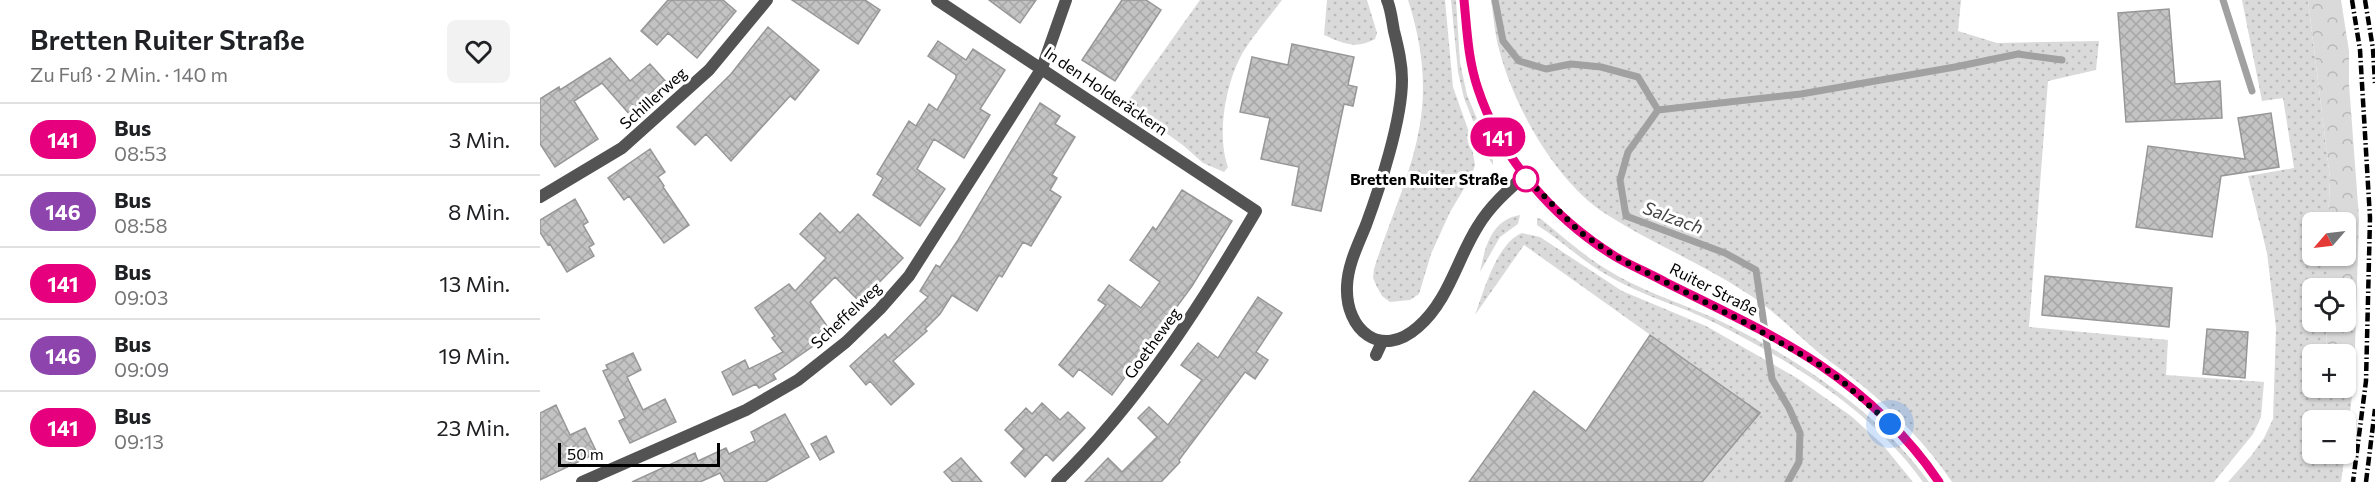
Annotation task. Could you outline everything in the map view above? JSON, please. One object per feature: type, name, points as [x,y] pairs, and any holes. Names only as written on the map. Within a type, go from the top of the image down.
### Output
[{"type":"street","name":"Schillerweg","points":[[540,197],[622,148],[709,70],[766,0]]},
{"type":"street","name":"In den Holderäckern","points":[[938,0],[1256,211]]},
{"type":"street","name":"Scheffelweg","points":[[582,482],[746,410],[798,381],[846,342],[880,309],[909,276],[1042,68],[1066,0]]},
{"type":"street","points":[[1387,0],[1400,58],[1401,99],[1377,192],[1349,271],[1347,285],[1351,318],[1373,340],[1394,342],[1406,337],[1436,308],[1477,227],[1494,204],[1524,176]]},
{"type":"street","name":"Ruiter Straße","points":[[1464,0],[1468,47],[1478,89],[1496,134],[1524,176],[1580,232],[1616,257],[1742,321],[1798,352],[1843,382],[1904,438],[1939,482]]},
{"type":"street","name":"Goetheweg","points":[[1058,482],[1092,447],[1140,389],[1205,298],[1256,211]]},
{"type":"street","points":[[1376,356],[1382,342]]},
{"type":"green space","points":[[1200,0],[1282,0],[1245,49],[1233,75],[1223,123],[1223,139],[1228,167],[1224,172],[1203,163],[1184,146],[1126,104]]},
{"type":"green space","points":[[1327,0],[1367,0],[1377,33],[1375,39],[1355,45],[1324,35]]},
{"type":"green space","points":[[1408,0],[1445,0],[1453,87],[1470,135],[1475,165],[1431,254],[1419,294],[1410,300],[1390,302],[1382,296],[1377,287],[1373,278],[1374,269],[1412,161],[1420,124],[1423,93],[1422,61]]},
{"type":"green space","points":[[1451,0],[1456,0],[1460,62],[1467,95],[1493,157],[1493,165],[1486,154],[1464,98],[1458,72]]},
{"type":"green space","points":[[1491,0],[1961,0],[1958,31],[1997,43],[2099,41],[2096,70],[2048,81],[2029,327],[2168,340],[2166,375],[2264,382],[2261,417],[2253,434],[2214,482],[1952,482],[1921,442],[1885,405],[1819,353],[1765,306],[1694,262],[1606,214],[1587,200],[1552,160],[1523,113],[1503,64]]},
{"type":"green space","points":[[2242,0],[2308,0],[2330,178],[2328,212],[2302,212],[2302,266],[2327,266],[2327,278],[2302,278],[2302,332],[2327,332],[2326,344],[2302,344],[2302,398],[2352,398],[2350,410],[2302,410],[2302,464],[2343,464],[2341,482],[2228,482],[2264,438],[2273,419],[2276,328],[2267,253],[2248,176],[2294,168],[2283,98],[2262,101]]},
{"type":"green space","points":[[2308,0],[2341,0],[2349,51],[2349,84],[2359,218],[2356,315],[2356,278],[2327,278],[2327,266],[2356,266],[2356,212],[2328,212],[2330,178]]},
{"type":"green space","points":[[1520,215],[1518,224],[1500,237],[1480,272],[1491,236],[1502,222]]},
{"type":"green space","points":[[1537,218],[1606,269],[1645,290],[1714,318],[1803,367],[1860,409],[1909,456],[1929,482],[1923,482],[1880,432],[1855,410],[1801,371],[1715,323],[1633,289],[1607,275],[1537,225]]},
{"type":"green space","points":[[1522,233],[1540,237],[1622,291],[1706,326],[1797,378],[1851,416],[1882,444],[1913,482],[1702,482],[1760,413],[1524,245],[1475,315],[1487,281],[1499,257],[1513,238]]},
{"type":"green space","points":[[2327,332],[2355,332],[2355,344],[2326,344]]},
{"type":"building","points":[[668,0],[723,0],[736,11],[697,58],[668,33],[657,45],[641,31]]},
{"type":"building","points":[[792,0],[865,0],[880,10],[858,44]]},
{"type":"building","points":[[989,0],[1036,0],[1020,23]]},
{"type":"building","points":[[1122,0],[1146,0],[1161,10],[1115,81],[1082,60]]},
{"type":"building","points":[[2169,9],[2175,84],[2220,81],[2222,118],[2126,122],[2118,13]]},
{"type":"building","points":[[768,27],[819,70],[795,100],[790,96],[731,161],[706,134],[695,145],[677,127],[731,74]]},
{"type":"building","points":[[938,41],[966,60],[973,49],[1005,70],[980,109],[990,115],[964,158],[934,139],[917,169],[945,189],[920,226],[873,195],[883,178],[877,174],[909,121],[916,126],[929,104],[937,110],[956,78],[956,75],[928,56]]},
{"type":"building","points":[[1292,44],[1354,57],[1348,85],[1357,87],[1353,106],[1344,104],[1321,211],[1292,205],[1299,167],[1261,159],[1270,118],[1240,112],[1252,57],[1288,65]]},
{"type":"building","points":[[610,58],[630,81],[650,64],[668,84],[631,116],[602,83],[574,101],[598,139],[555,167],[540,144],[540,99],[559,87],[560,90]]},
{"type":"building","points":[[1040,103],[1060,116],[1055,124],[1075,137],[1052,175],[1057,178],[1050,190],[1061,197],[1031,246],[1023,242],[1002,277],[999,275],[977,311],[952,295],[940,314],[925,329],[927,331],[893,361],[914,384],[891,405],[870,381],[866,385],[850,366],[885,334],[888,338],[928,297],[920,291],[936,265],[940,267],[958,240]]},
{"type":"building","points":[[2271,113],[2279,167],[2221,176],[2212,237],[2136,227],[2148,146],[2245,159],[2238,118]]},
{"type":"building","points":[[650,149],[665,172],[658,177],[663,187],[689,225],[664,243],[629,196],[624,200],[608,178]]},
{"type":"building","points":[[1182,190],[1232,221],[1192,286],[1112,395],[1079,369],[1073,377],[1059,365],[1106,305],[1098,300],[1109,285],[1141,308],[1160,282],[1130,260],[1153,227],[1156,230]]},
{"type":"building","points":[[575,199],[588,222],[583,225],[594,244],[589,247],[594,256],[567,272],[540,232],[540,220]]},
{"type":"building","points":[[820,213],[840,233],[858,214],[903,258],[860,302],[835,277],[810,302],[832,333],[773,374],[776,379],[759,388],[756,384],[733,395],[722,372],[745,360],[749,369],[783,352],[772,338],[775,336],[755,308],[789,284],[795,291],[826,258],[800,234]]},
{"type":"building","points":[[2045,276],[2172,288],[2169,327],[2042,315]]},
{"type":"building","points":[[1258,297],[1282,313],[1256,352],[1268,360],[1255,379],[1245,372],[1179,460],[1180,462],[1161,482],[1085,482],[1108,458],[1122,472],[1157,437],[1138,418],[1149,407],[1168,425],[1202,380],[1181,365],[1198,343],[1218,358]]},
{"type":"building","points":[[2207,329],[2248,332],[2245,378],[2203,374]]},
{"type":"building","points":[[1650,335],[1760,413],[1702,482],[1469,482],[1534,391],[1586,431]]},
{"type":"building","points":[[633,353],[641,370],[627,377],[643,410],[665,399],[676,422],[630,443],[619,421],[625,418],[603,371],[608,369],[606,365]]},
{"type":"building","points":[[1042,403],[1060,420],[1068,412],[1085,428],[1053,461],[1046,454],[1025,477],[1011,463],[1024,449],[1005,430],[1026,408],[1032,414]]},
{"type":"building","points":[[556,405],[570,435],[585,428],[597,453],[540,480],[540,413]]},
{"type":"building","points":[[785,414],[809,457],[765,482],[725,482],[720,473],[700,482],[632,482],[695,453],[698,461],[726,448],[729,454],[755,441],[751,432]]},
{"type":"building","points":[[826,436],[834,452],[820,460],[811,444]]},
{"type":"building","points":[[961,458],[982,482],[953,482],[944,472]]},
{"type":"waterway","name":"Salzach","points":[[1495,0],[1503,41],[1519,61],[1546,69],[1571,64],[1601,67],[1638,77],[1658,110],[1628,152],[1620,180],[1626,216],[1725,253],[1756,270],[1772,379],[1800,433],[1799,462],[1788,482]]},
{"type":"waterway","points":[[2223,0],[2252,91]]},
{"type":"waterway","points":[[1658,110],[1801,94],[2018,54],[2062,60]]},
{"type":"railway","points":[[2352,0],[2360,50],[2370,218],[2366,381],[2353,482]]},
{"type":"railway","points":[[2365,0],[2373,49],[2375,83]]},
{"type":"railway","points":[[2366,482],[2375,409]]},
{"type":"bus line","name":"141","points":[[1464,0],[1468,47],[1478,89],[1496,134],[1524,176],[1544,198],[1580,232],[1616,257],[1742,321],[1820,365],[1876,410],[1904,438],[1939,482]]},
{"type":"place","name":"Bretten Ruiter Straße","points":[[1526,179]]},
{"type":"route","points":[[1526,179],[1524,176],[1580,232],[1616,257],[1742,321],[1820,365],[1843,382],[1890,424]]}]
